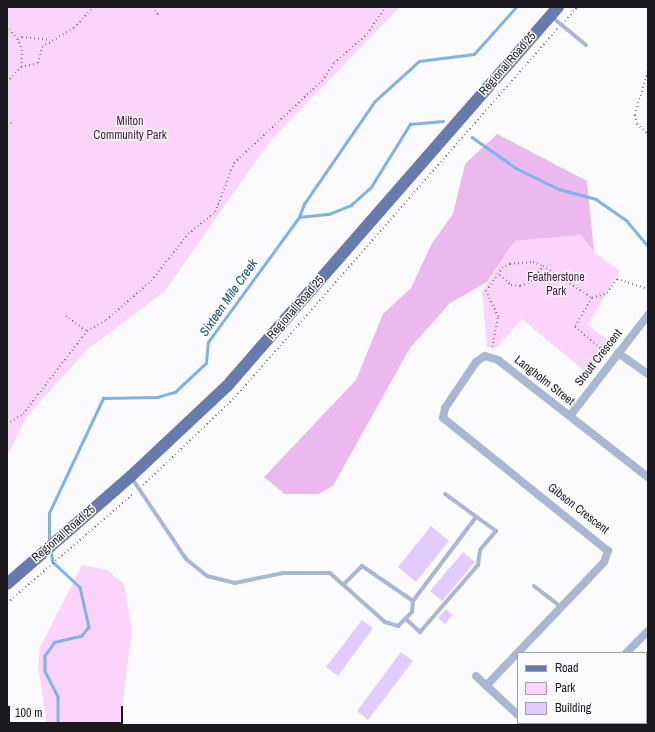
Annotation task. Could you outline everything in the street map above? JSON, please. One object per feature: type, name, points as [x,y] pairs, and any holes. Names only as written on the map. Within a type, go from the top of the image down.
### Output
[{"type":"main road","name":"Regional Road 25","points":[[7,584],[130,477],[228,385],[554,11]]},
{"type":"street","name":"Stoutt Crescent","points":[[570,416],[648,315]]},
{"type":"street","points":[[618,353],[648,374]]},
{"type":"street","name":"Langholm Street","points":[[443,418],[445,408],[476,362],[489,355],[648,477]]},
{"type":"street","name":"Gibson Crescent","points":[[443,418],[606,546],[608,557],[604,562],[518,652]]},
{"type":"street","points":[[627,652],[648,631]]},
{"type":"street","name":"Gibson Crescent","points":[[486,686],[517,653]]},
{"type":"street","points":[[476,676],[517,714]]},
{"type":"lane","points":[[554,11],[561,25],[586,45]]},
{"type":"lane","points":[[130,477],[139,488],[186,559],[218,582],[306,572],[330,574],[345,583],[385,622],[398,626],[407,620],[413,601],[476,517]]},
{"type":"lane","points":[[407,620],[420,632],[478,565],[480,550],[496,531],[445,494]]},
{"type":"lane","points":[[345,583],[362,566],[413,601]]},
{"type":"lane","points":[[534,586],[562,606]]},
{"type":"path","points":[[20,67],[38,63],[42,47],[51,40],[74,28],[93,7]]},
{"type":"path","points":[[153,7],[159,16]]},
{"type":"path","points":[[7,424],[23,414],[87,331],[106,320],[151,281],[188,234],[206,222],[222,199],[234,162],[322,81],[344,53],[367,34],[385,7]]},
{"type":"path","points":[[7,603],[139,488],[235,397],[577,7]]},
{"type":"path","points":[[7,26],[18,40],[22,51],[20,67],[7,82]]},
{"type":"path","points":[[18,40],[22,37],[51,40]]},
{"type":"path","points":[[648,72],[635,115],[637,124],[648,134]]},
{"type":"path","points":[[7,121],[13,124]]},
{"type":"path","points":[[492,347],[498,318],[486,294],[510,264],[533,262],[543,266],[592,298]]},
{"type":"path","points":[[500,275],[511,284],[520,286],[535,280],[543,266]]},
{"type":"path","points":[[608,354],[575,327],[592,298],[608,293],[617,279],[648,289]]},
{"type":"path","points":[[66,316],[87,331]]},
{"type":"green space","name":"Milton Community Park","points":[[7,7],[400,7],[270,141],[165,291],[87,350],[27,416],[7,456]]},
{"type":"green space","name":"Featherstone Park","points":[[581,235],[594,252],[620,271],[588,325],[613,344],[607,352],[588,374],[522,319],[496,348],[487,347],[482,292],[515,241]]},
{"type":"green space","points":[[82,565],[107,570],[124,584],[132,630],[120,725],[47,725],[38,666],[40,647]]},
{"type":"shaded area","points":[[497,134],[587,181],[594,252],[581,235],[515,241],[487,282],[450,303],[410,348],[333,486],[318,494],[285,494],[264,477],[356,380],[383,314],[411,288],[432,243],[453,214],[465,164]]},
{"type":"building","points":[[431,526],[449,541],[416,582],[398,567]]},
{"type":"building","points":[[463,552],[475,562],[442,601],[430,591]]},
{"type":"building","points":[[446,609],[453,615],[445,624],[438,618]]},
{"type":"building","points":[[362,620],[373,628],[338,676],[326,667]]},
{"type":"building","points":[[401,652],[413,661],[368,720],[357,711]]},
{"type":"waterway","name":"Sixteen Mile Creek","points":[[49,542],[49,513],[103,398],[157,397],[175,392],[206,363],[208,342],[299,217],[304,204],[374,102],[419,61],[474,54],[516,7]]},
{"type":"waterway","points":[[299,217],[329,214],[351,205],[371,187],[410,124],[443,121]]},
{"type":"waterway","points":[[472,137],[516,168],[559,189],[596,199],[627,221],[648,246]]},
{"type":"waterway","name":"Sixteen Mile Creek","points":[[51,551],[53,562],[80,587],[89,627],[82,636],[55,642],[45,656],[45,671],[58,697],[58,725]]}]
